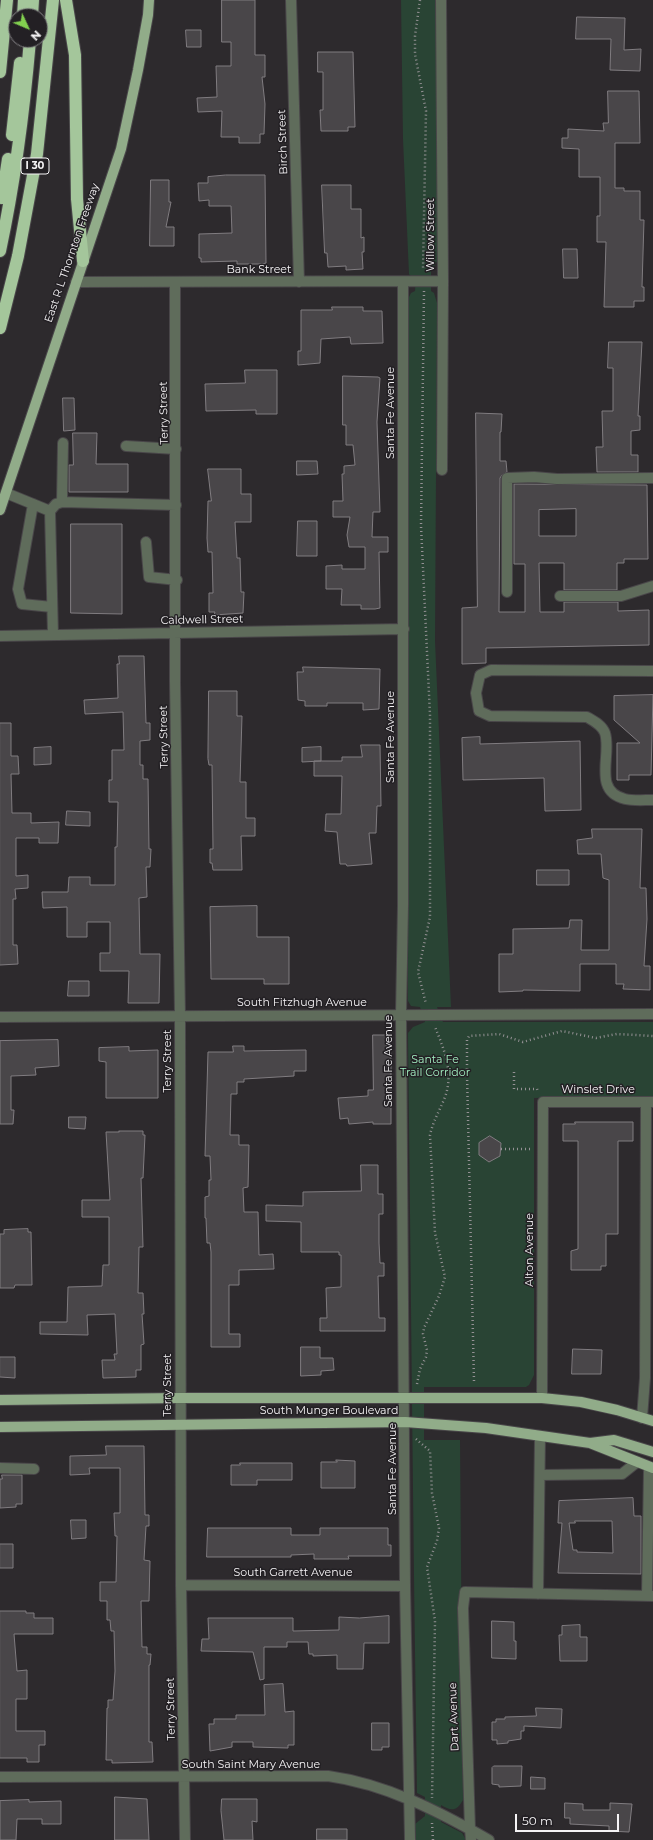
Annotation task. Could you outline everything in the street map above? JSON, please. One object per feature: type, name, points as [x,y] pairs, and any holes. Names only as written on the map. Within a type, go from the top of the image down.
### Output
[{"type":"highway","points":[[0,72],[7,0]]},
{"type":"highway","name":"I 30","points":[[0,328],[18,256],[38,154],[49,54],[53,0]]},
{"type":"highway","points":[[66,0],[75,55],[77,199],[83,261]]},
{"type":"highway","points":[[0,209],[12,137],[21,48]]},
{"type":"highway","points":[[0,251],[13,181],[25,99],[29,48]]},
{"type":"main road","name":"East R L Thornton Freeway","points":[[0,510],[121,149],[138,70],[148,15],[149,0]]},
{"type":"main road","name":"South Munger Boulevard","points":[[0,1400],[180,1398],[404,1400],[542,1398],[581,1402],[653,1421]]},
{"type":"main road","name":"South Munger Boulevard","points":[[0,1427],[405,1422],[486,1428],[590,1443],[651,1467]]},
{"type":"main road","points":[[590,1443],[614,1440],[653,1452]]},
{"type":"street","name":"Birch Street","points":[[291,0],[299,282]]},
{"type":"street","name":"Willow Street","points":[[441,0],[443,281],[442,470]]},
{"type":"street","name":"Bank Street","points":[[76,282],[443,281]]},
{"type":"street","name":"Terry Street","points":[[175,282],[177,580],[175,633],[180,1016],[181,1585],[185,1840]]},
{"type":"street","name":"Santa Fe Avenue","points":[[403,282],[404,629],[401,1015],[405,1586],[410,1840]]},
{"type":"street","points":[[62,502],[63,443]]},
{"type":"street","points":[[126,446],[176,448]]},
{"type":"street","points":[[507,592],[507,478],[653,478]]},
{"type":"street","points":[[6,493],[50,511]]},
{"type":"street","points":[[53,635],[50,511],[56,504],[62,502],[176,505]]},
{"type":"street","points":[[33,504],[18,590],[22,604],[52,607]]},
{"type":"street","points":[[146,542],[149,577],[177,580]]},
{"type":"street","points":[[560,596],[621,596],[653,586]]},
{"type":"street","name":"Caldwell Street","points":[[0,636],[404,629]]},
{"type":"street","points":[[653,671],[491,670],[480,675],[476,693],[479,711],[490,716],[587,717],[598,723],[605,734],[606,783],[611,791],[624,799],[653,800]]},
{"type":"street","name":"South Fitzhugh Avenue","points":[[0,1017],[653,1014]]},
{"type":"street","name":"Winslet Drive","points":[[543,1102],[650,1102]]},
{"type":"street","name":"Alton Avenue","points":[[542,1398],[543,1102]]},
{"type":"street","points":[[642,1418],[645,1378],[650,1102]]},
{"type":"street","points":[[540,1436],[538,1594],[650,1596],[651,1467]]},
{"type":"street","points":[[540,1475],[622,1474],[638,1462]]},
{"type":"street","points":[[0,1468],[34,1469]]},
{"type":"street","name":"South Garrett Avenue","points":[[181,1585],[405,1586]]},
{"type":"street","name":"Dart Avenue","points":[[471,1840],[464,1608],[465,1592],[538,1594]]},
{"type":"street","name":"South Saint Mary Avenue","points":[[0,1777],[328,1776],[354,1780],[383,1788],[409,1799],[489,1840]]},
{"type":"path","points":[[420,0],[415,36],[415,54],[426,111],[423,273]]},
{"type":"path","points":[[424,290],[421,526],[423,595],[430,714],[430,917],[418,972],[428,1008]]},
{"type":"path","points":[[416,1388],[420,1369],[426,1357],[427,1350],[423,1334],[424,1328],[441,1292],[446,1277],[435,1233],[430,1135],[433,1123],[445,1097],[449,1075],[442,1042],[433,1021]]},
{"type":"path","points":[[474,1381],[467,1074],[467,1040],[469,1036],[499,1034],[523,1042],[562,1031],[596,1038],[618,1034],[653,1036]]},
{"type":"path","points":[[514,1072],[514,1089],[532,1089]]},
{"type":"path","points":[[449,1075],[467,1074]]},
{"type":"path","points":[[501,1149],[532,1149]]},
{"type":"path","points":[[416,1436],[416,1439],[421,1445],[430,1451],[432,1493],[440,1528],[437,1541],[427,1567],[435,1621],[432,1801]]},
{"type":"path","points":[[432,1821],[433,1840]]},
{"type":"green space","name":"Santa Fe Trail Corridor","points":[[401,0],[437,0],[438,260],[431,271],[431,291],[434,293],[437,303],[435,641],[451,1007],[437,1007],[443,1022],[653,1022],[653,1096],[534,1098],[534,1375],[529,1385],[526,1387],[424,1387],[424,1440],[460,1440],[463,1800],[455,1809],[450,1809],[441,1805],[441,1822],[462,1833],[466,1840],[416,1840],[415,1824],[425,1816],[425,1797],[417,1793],[408,1033],[413,1027],[425,1022],[420,1007],[411,1006],[408,1001],[409,297],[411,293],[415,291],[416,277],[411,277],[409,274],[403,139]]},
{"type":"building","points":[[222,0],[255,0],[255,55],[265,55],[265,77],[262,77],[265,104],[264,134],[260,134],[260,143],[239,143],[239,137],[221,137],[222,111],[198,112],[197,98],[217,97],[216,66],[231,66],[231,42],[222,42]]},
{"type":"building","points":[[577,17],[625,18],[624,50],[641,49],[640,71],[610,70],[611,39],[576,39]]},
{"type":"building","points":[[186,30],[201,30],[201,47],[187,47]]},
{"type":"building","points":[[318,52],[353,52],[355,127],[348,127],[348,131],[321,131],[320,110],[323,110],[323,72],[318,72]]},
{"type":"building","points":[[608,91],[639,91],[640,143],[615,143],[615,188],[624,188],[624,191],[640,191],[640,220],[644,220],[642,287],[644,287],[644,301],[634,301],[634,307],[604,307],[606,242],[597,242],[597,216],[600,216],[600,177],[579,177],[579,149],[562,148],[562,138],[568,138],[568,129],[604,131],[603,123],[608,123]]},
{"type":"building","points":[[226,175],[265,175],[266,263],[237,264],[237,261],[201,262],[201,258],[199,258],[199,234],[232,233],[231,206],[209,206],[209,200],[199,201],[198,183],[208,183],[208,177]]},
{"type":"building","points":[[151,180],[169,180],[169,202],[171,202],[166,227],[174,227],[174,246],[150,246]]},
{"type":"building","points":[[322,185],[351,185],[351,209],[361,209],[361,238],[364,237],[364,252],[362,252],[363,269],[346,270],[346,266],[328,267],[327,253],[325,253]]},
{"type":"building","points":[[563,249],[577,249],[578,278],[564,278]]},
{"type":"building","points":[[332,307],[363,307],[363,311],[382,311],[383,343],[351,344],[350,337],[321,339],[320,363],[298,365],[298,351],[301,351],[301,310],[332,310]]},
{"type":"building","points":[[609,342],[642,342],[638,416],[640,416],[640,430],[631,431],[631,455],[638,455],[638,472],[597,472],[596,447],[603,447],[602,411],[613,411],[613,368],[608,368]]},
{"type":"building","points":[[245,370],[277,370],[277,414],[256,414],[256,410],[206,411],[205,384],[245,383]]},
{"type":"building","points":[[343,376],[380,378],[377,422],[380,512],[373,512],[372,537],[388,537],[388,552],[379,552],[380,608],[375,609],[361,609],[361,605],[341,605],[342,589],[326,589],[326,566],[342,565],[342,569],[365,569],[365,547],[349,547],[347,535],[350,517],[333,517],[333,501],[343,501],[342,474],[344,474],[344,466],[355,465],[353,445],[346,445],[346,425],[343,425]]},
{"type":"building","points":[[63,398],[74,398],[75,430],[64,431]]},
{"type":"building","points":[[476,413],[502,414],[500,432],[500,461],[506,461],[507,472],[500,478],[499,612],[525,612],[525,564],[514,564],[514,484],[647,485],[648,559],[624,559],[624,563],[617,563],[617,590],[564,590],[564,563],[539,563],[540,612],[564,612],[564,602],[618,602],[618,611],[649,610],[649,645],[486,648],[486,663],[462,664],[462,608],[477,607]],"holes":[[[576,509],[576,536],[539,536],[539,510]]]},
{"type":"building","points":[[73,433],[97,433],[96,464],[128,464],[128,492],[69,492],[69,465],[73,465]]},
{"type":"building","points":[[297,461],[317,461],[318,474],[297,475]]},
{"type":"building","points":[[208,469],[241,469],[241,494],[251,494],[251,522],[235,522],[237,558],[240,558],[241,592],[244,592],[243,613],[214,615],[215,612],[209,612],[209,593],[213,593],[212,552],[208,552],[207,538],[208,501],[211,501]]},
{"type":"building","points":[[298,521],[317,521],[317,556],[297,556]]},
{"type":"building","points":[[71,524],[122,524],[122,614],[71,613]]},
{"type":"building","points":[[119,656],[144,656],[146,723],[150,723],[150,740],[140,741],[140,765],[143,765],[143,779],[148,779],[149,849],[151,849],[150,867],[146,867],[147,897],[139,898],[140,954],[160,954],[159,1003],[128,1003],[129,971],[100,971],[100,953],[110,953],[110,922],[87,922],[87,937],[67,937],[67,907],[43,908],[42,892],[68,892],[69,877],[90,877],[90,885],[115,885],[115,847],[117,847],[118,802],[109,802],[109,780],[112,780],[112,750],[124,750],[123,712],[85,714],[84,700],[118,698],[117,664],[119,664]]},
{"type":"building","points":[[303,667],[380,669],[379,709],[363,710],[363,703],[327,703],[327,706],[305,706],[305,701],[298,700],[297,672],[303,672]]},
{"type":"building","points":[[209,691],[237,691],[237,716],[242,716],[240,782],[246,782],[246,818],[255,818],[255,836],[241,836],[242,870],[213,870],[212,863],[210,863],[210,849],[213,849],[212,765],[209,765],[208,759]]},
{"type":"building","points":[[653,695],[651,775],[629,775],[629,780],[617,780],[617,743],[640,743],[614,720],[614,696]]},
{"type":"building","points":[[0,723],[11,723],[11,756],[18,756],[19,774],[11,774],[12,813],[31,813],[31,823],[59,822],[58,843],[39,843],[39,838],[16,838],[16,876],[28,875],[28,888],[15,889],[16,899],[13,899],[13,945],[17,945],[18,964],[0,965]]},
{"type":"building","points":[[480,737],[480,744],[580,741],[581,810],[545,811],[544,778],[463,780],[462,738]]},
{"type":"building","points":[[361,745],[380,745],[381,806],[377,806],[376,833],[369,833],[372,864],[347,866],[346,864],[340,864],[337,832],[325,831],[326,814],[341,814],[342,776],[314,776],[314,761],[342,761],[342,757],[362,757]]},
{"type":"building","points":[[51,747],[51,764],[34,765],[34,748]]},
{"type":"building","points":[[321,747],[321,761],[302,762],[302,748]]},
{"type":"building","points":[[67,811],[90,812],[90,826],[66,825]]},
{"type":"building","points":[[592,829],[642,829],[640,888],[646,888],[647,919],[644,966],[650,966],[650,990],[623,989],[624,984],[616,984],[616,964],[580,964],[580,991],[523,990],[499,992],[499,954],[513,954],[513,929],[569,928],[570,920],[582,920],[581,950],[609,950],[609,880],[603,878],[601,854],[578,854],[577,840],[592,838]]},
{"type":"building","points":[[537,870],[569,870],[569,885],[537,885]]},
{"type":"building","points":[[257,906],[257,937],[289,937],[289,984],[264,984],[264,979],[211,979],[210,907]]},
{"type":"building","points":[[69,981],[89,981],[89,996],[68,996]]},
{"type":"building","points":[[373,1035],[387,1035],[386,1045],[391,1053],[391,1124],[373,1124],[373,1122],[349,1124],[348,1118],[340,1119],[338,1098],[368,1096],[368,1090],[373,1090]]},
{"type":"building","points":[[58,1040],[59,1066],[35,1068],[36,1075],[11,1076],[11,1110],[14,1110],[13,1124],[0,1124],[0,1041]]},
{"type":"building","points":[[233,1046],[244,1046],[244,1051],[306,1050],[306,1071],[294,1071],[294,1076],[244,1079],[244,1082],[237,1082],[237,1094],[231,1094],[230,1135],[239,1135],[239,1145],[249,1145],[248,1187],[243,1188],[244,1212],[258,1212],[259,1255],[273,1254],[274,1269],[239,1270],[239,1285],[229,1285],[229,1334],[240,1334],[240,1347],[211,1347],[211,1252],[210,1243],[207,1243],[205,1218],[205,1197],[209,1196],[209,1180],[211,1180],[210,1156],[205,1156],[208,1052],[233,1052]]},
{"type":"building","points":[[129,1047],[129,1051],[158,1050],[158,1098],[106,1098],[106,1062],[99,1061],[99,1048]]},
{"type":"building","points":[[69,1117],[86,1117],[85,1129],[69,1128]]},
{"type":"building","points":[[575,1122],[633,1122],[633,1141],[618,1141],[618,1234],[606,1234],[606,1266],[601,1266],[601,1270],[571,1270],[571,1251],[578,1249],[578,1141],[563,1141],[563,1124],[575,1124]]},
{"type":"building","points":[[143,1131],[143,1135],[145,1135],[143,1178],[141,1178],[143,1247],[139,1247],[138,1293],[143,1293],[144,1314],[142,1314],[144,1344],[141,1345],[141,1370],[136,1370],[136,1377],[103,1378],[102,1360],[115,1360],[114,1354],[117,1354],[115,1314],[87,1315],[88,1335],[40,1334],[40,1322],[67,1322],[68,1287],[102,1286],[103,1265],[109,1265],[109,1217],[82,1217],[82,1200],[110,1200],[106,1132]]},
{"type":"building","points":[[490,1136],[501,1143],[500,1156],[489,1162],[479,1155],[479,1143]]},
{"type":"building","points":[[361,1165],[378,1165],[378,1194],[383,1194],[383,1214],[379,1214],[379,1243],[380,1263],[384,1263],[384,1276],[378,1276],[379,1318],[385,1318],[385,1331],[320,1331],[320,1318],[327,1318],[326,1288],[341,1287],[341,1255],[339,1255],[339,1252],[301,1252],[301,1222],[266,1221],[266,1205],[303,1206],[303,1192],[361,1191]]},
{"type":"building","points":[[28,1229],[28,1232],[31,1232],[32,1285],[15,1285],[14,1288],[0,1288],[0,1234],[4,1234],[4,1230]]},
{"type":"building","points":[[301,1347],[320,1347],[320,1358],[333,1358],[334,1370],[321,1371],[321,1375],[301,1376]]},
{"type":"building","points":[[573,1349],[602,1350],[601,1374],[572,1374]]},
{"type":"building","points":[[0,1357],[15,1357],[15,1378],[0,1377]]},
{"type":"building","points":[[106,1446],[144,1446],[145,1515],[149,1515],[149,1526],[146,1526],[144,1560],[150,1561],[149,1601],[141,1601],[142,1647],[147,1647],[147,1654],[151,1654],[149,1665],[149,1742],[152,1742],[153,1762],[112,1763],[112,1760],[106,1760],[107,1708],[108,1700],[113,1700],[115,1671],[114,1631],[111,1631],[110,1620],[107,1620],[107,1601],[100,1601],[100,1582],[116,1582],[117,1536],[115,1536],[114,1513],[120,1513],[120,1468],[89,1468],[90,1474],[70,1475],[70,1456],[106,1455]]},
{"type":"building","points":[[336,1460],[355,1461],[355,1488],[321,1488],[321,1462],[337,1462]]},
{"type":"building","points":[[240,1463],[292,1463],[292,1480],[257,1480],[257,1485],[231,1485],[231,1465],[240,1465]]},
{"type":"building","points":[[2,1475],[22,1475],[22,1504],[16,1504],[16,1507],[0,1508],[0,1479],[2,1479]]},
{"type":"building","points":[[633,1498],[634,1516],[641,1516],[641,1574],[558,1573],[562,1523],[558,1523],[559,1501]],"holes":[[[575,1521],[612,1521],[613,1553],[577,1552],[577,1550],[573,1550],[569,1523],[575,1523]]]},
{"type":"building","points":[[71,1520],[86,1520],[86,1538],[72,1539]]},
{"type":"building","points":[[208,1528],[291,1528],[291,1535],[320,1535],[320,1528],[388,1528],[388,1545],[391,1545],[391,1556],[348,1556],[349,1559],[314,1559],[314,1554],[291,1555],[291,1557],[207,1557]]},
{"type":"building","points":[[0,1544],[13,1544],[13,1568],[0,1568]]},
{"type":"building","points":[[0,1611],[26,1611],[26,1613],[34,1613],[34,1618],[53,1618],[53,1634],[14,1634],[17,1671],[27,1670],[27,1699],[16,1699],[16,1731],[45,1731],[45,1745],[39,1745],[39,1762],[27,1762],[27,1758],[0,1758]]},
{"type":"building","points":[[389,1616],[389,1643],[364,1643],[363,1669],[337,1669],[337,1655],[313,1656],[313,1654],[309,1654],[308,1642],[287,1642],[287,1647],[264,1647],[264,1679],[260,1680],[253,1652],[201,1651],[202,1639],[209,1639],[208,1618],[293,1618],[293,1631],[339,1630],[339,1617],[359,1618]]},
{"type":"building","points":[[492,1621],[514,1622],[516,1659],[492,1658]]},
{"type":"building","points":[[580,1625],[580,1637],[587,1637],[587,1661],[560,1661],[559,1635],[562,1635],[562,1626]]},
{"type":"building","points":[[283,1684],[285,1712],[294,1711],[294,1745],[288,1745],[288,1748],[253,1747],[253,1742],[232,1742],[232,1747],[210,1751],[209,1724],[214,1724],[214,1719],[236,1719],[236,1715],[265,1715],[264,1685]]},
{"type":"building","points":[[536,1708],[562,1709],[561,1728],[524,1726],[524,1731],[521,1731],[521,1739],[508,1741],[508,1743],[497,1744],[497,1740],[492,1740],[492,1722],[496,1722],[496,1719],[505,1719],[505,1717],[536,1716]]},
{"type":"building","points":[[372,1723],[389,1723],[389,1747],[382,1747],[382,1750],[372,1750]]},
{"type":"building","points":[[494,1766],[522,1766],[521,1786],[499,1787],[499,1785],[492,1784],[492,1768]]},
{"type":"building","points":[[531,1777],[545,1778],[545,1789],[531,1789]]},
{"type":"building","points":[[115,1797],[147,1799],[149,1840],[115,1840]]},
{"type":"building","points":[[222,1799],[257,1799],[257,1822],[252,1821],[253,1840],[224,1840],[221,1811]]},
{"type":"building","points":[[29,1800],[29,1802],[61,1801],[61,1824],[42,1824],[42,1819],[17,1819],[16,1840],[0,1840],[0,1801]]},
{"type":"building","points":[[565,1803],[583,1804],[583,1810],[610,1810],[610,1803],[632,1804],[629,1832],[609,1831],[609,1826],[570,1824],[570,1818],[565,1818]]},
{"type":"building","points":[[317,1829],[347,1829],[347,1840],[317,1840]]}]
